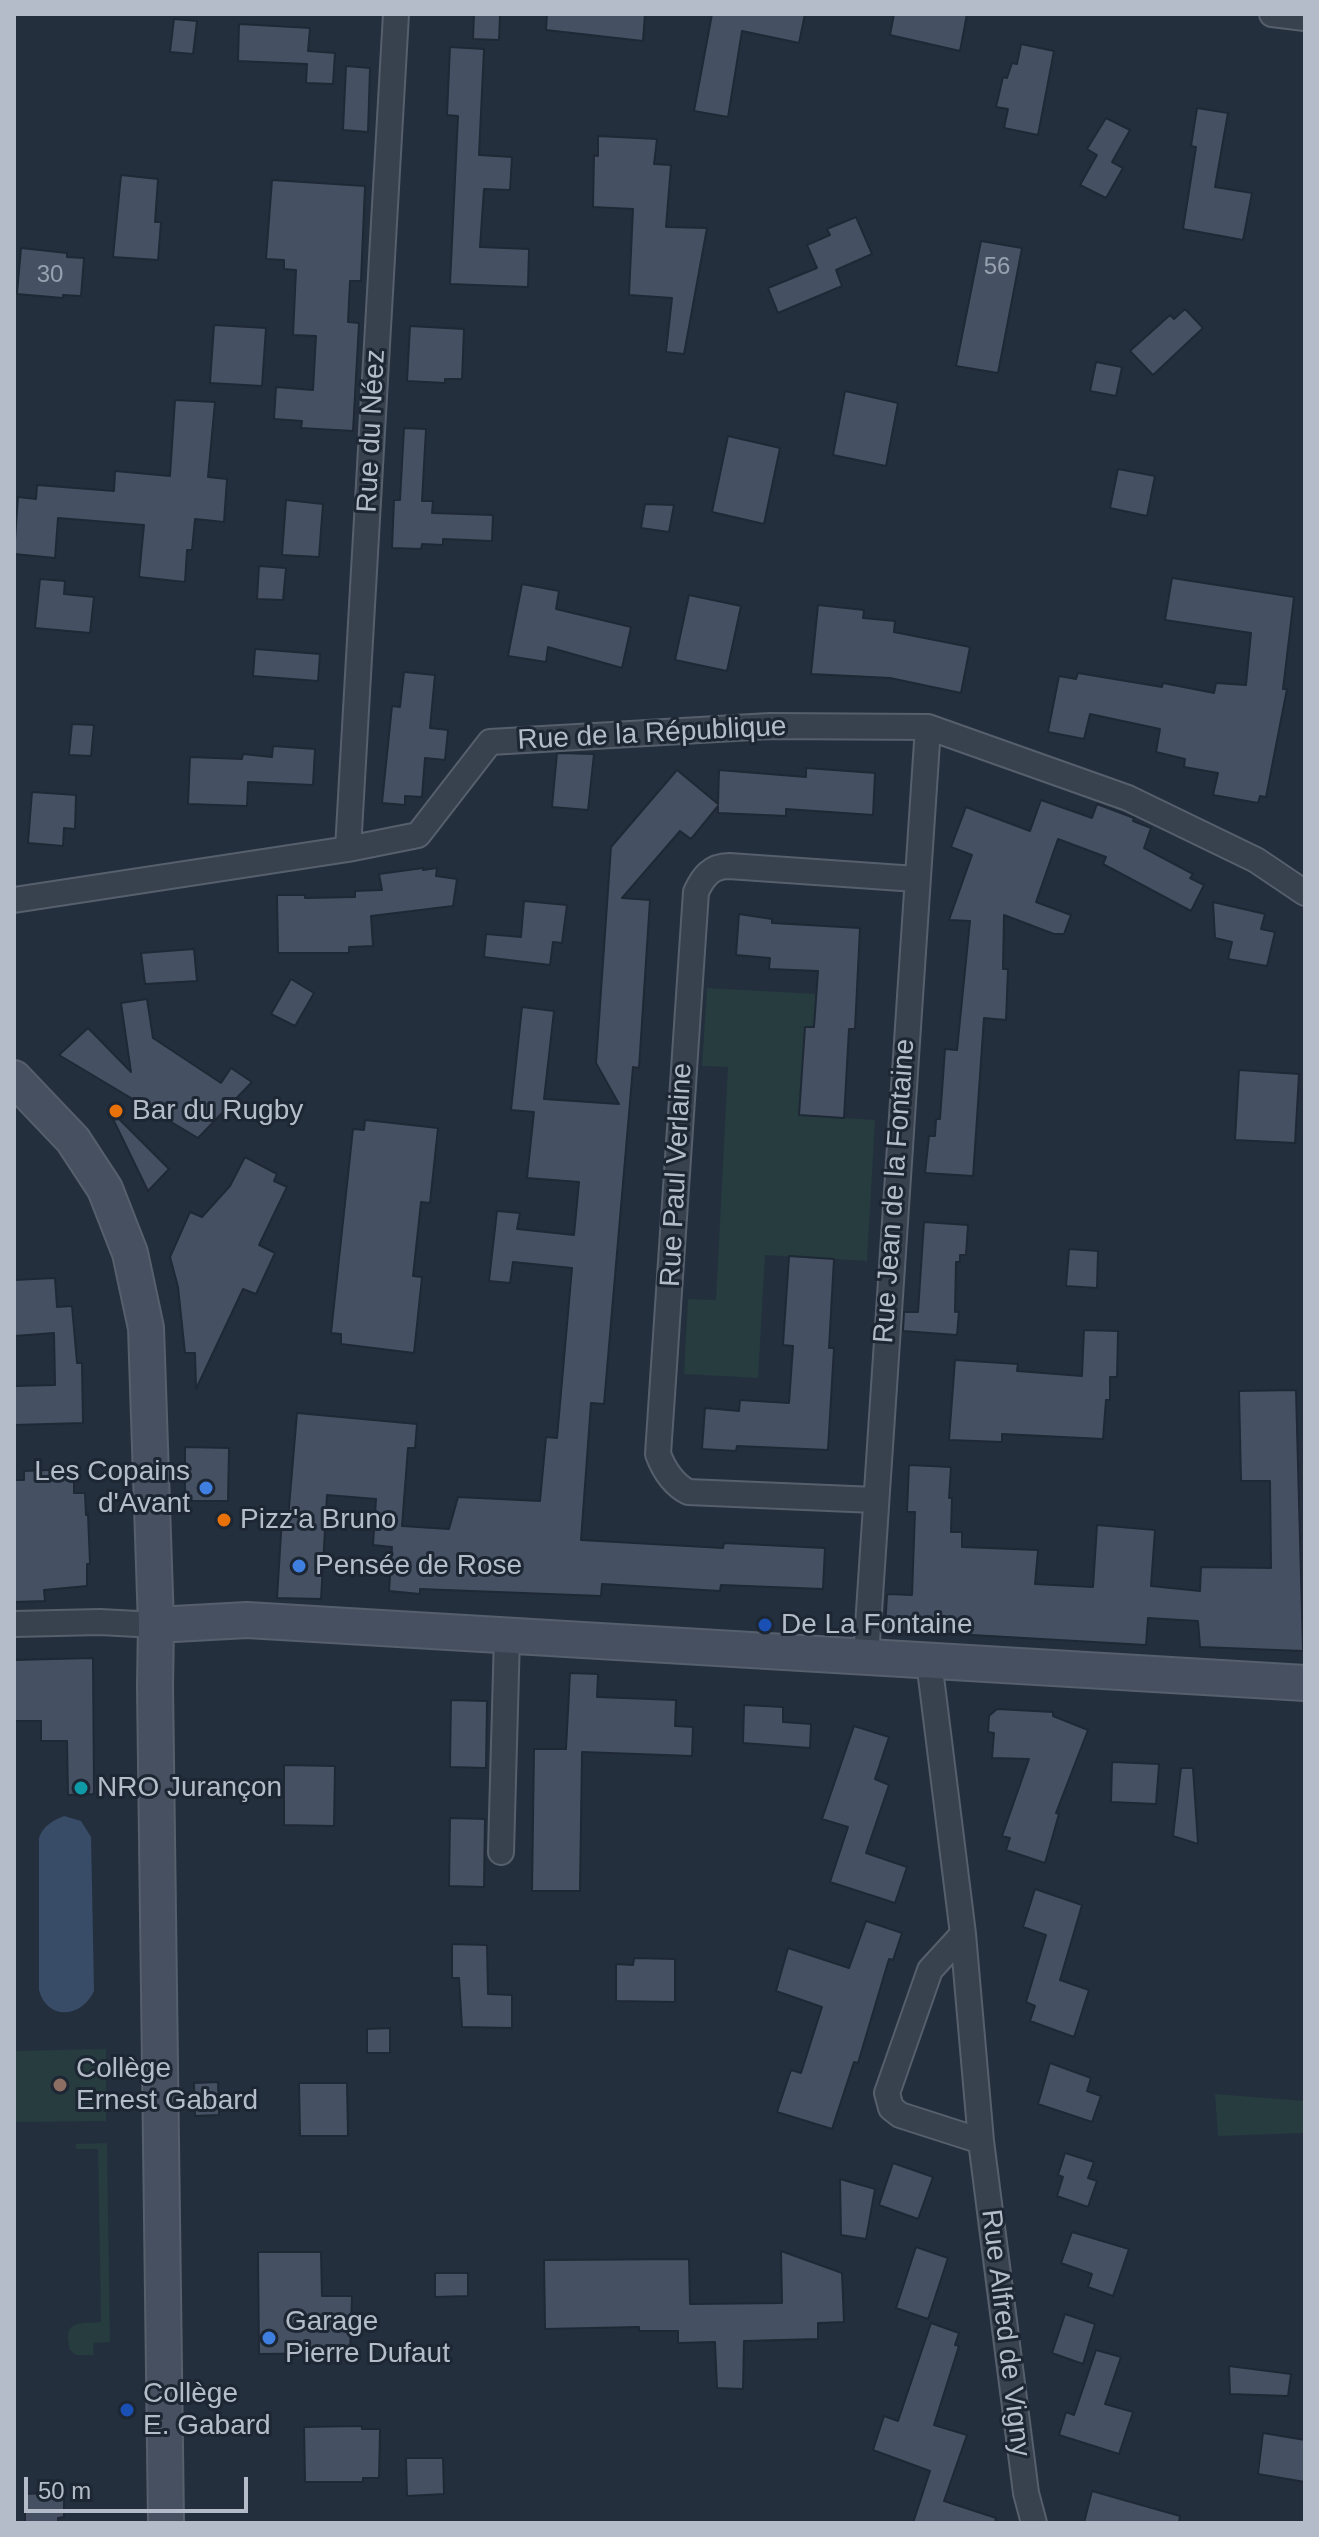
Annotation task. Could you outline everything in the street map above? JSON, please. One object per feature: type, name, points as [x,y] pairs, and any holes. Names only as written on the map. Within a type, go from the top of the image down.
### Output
[{"type":"main road","points":[[14,1078],[73,1140],[105,1189],[130,1253],[146,1328],[156,1625],[166,2523]]},
{"type":"main road","points":[[156,1625],[247,1620],[1305,1683]]},
{"type":"street","name":"Rue du Néez","points":[[348,849],[396,14]]},
{"type":"street","points":[[1272,14],[1305,18]]},
{"type":"street","name":"Rue de la République","points":[[14,900],[348,849],[418,835],[490,742],[770,726],[928,727],[1128,798],[1256,860],[1305,893]]},
{"type":"street","name":"Rue Jean de la Fontaine","points":[[866,1656],[928,727]]},
{"type":"street","name":"Rue Paul Verlaine","points":[[875,1500],[688,1492],[670,1477],[660,1460],[683,1064],[696,892],[712,870],[729,866],[916,879]]},
{"type":"street","points":[[14,1624],[100,1622],[156,1625]]},
{"type":"street","points":[[501,1852],[507,1636]]},
{"type":"street","name":"Rue Alfred de Vigny","points":[[929,1661],[963,1934],[981,2141],[1024,2477],[1034,2523]]},
{"type":"street","points":[[963,1934],[930,1970],[887,2093],[891,2108],[900,2115],[981,2141]]},
{"type":"green space","points":[[707,988],[816,994],[814,1027],[805,1027],[799,1115],[875,1120],[867,1261],[765,1255],[758,1378],[684,1374],[688,1299],[716,1300],[728,1067],[702,1066]]},
{"type":"green space","points":[[106,2049],[106,2121],[14,2122],[14,2051]]},
{"type":"green space","points":[[1215,2094],[1305,2101],[1305,2133],[1218,2136]]},
{"type":"green space","points":[[107,2143],[110,2342],[93,2343],[94,2355],[76,2355],[70,2350],[70,2328],[101,2322],[98,2149],[76,2149],[76,2144]]},
{"type":"water","points":[[64,1816],[81,1821],[91,1837],[94,1991],[81,2007],[65,2012],[49,2007],[39,1990],[39,1838],[48,1824]]},
{"type":"building","points":[[474,14],[500,14],[499,40],[473,39]]},
{"type":"building","points":[[547,14],[645,14],[643,41],[546,30]]},
{"type":"building","points":[[712,14],[805,14],[799,43],[742,31],[728,117],[694,111]]},
{"type":"building","points":[[894,14],[967,14],[960,51],[890,35]]},
{"type":"building","points":[[174,19],[197,21],[193,54],[170,52]]},
{"type":"building","points":[[239,24],[310,28],[308,51],[335,53],[333,84],[306,83],[307,64],[238,61]]},
{"type":"building","points":[[1021,44],[1054,51],[1038,135],[1004,128],[1008,109],[996,107],[1003,77],[1007,78],[1012,63],[1017,64]]},
{"type":"building","points":[[450,47],[484,49],[479,155],[512,157],[510,190],[484,189],[480,247],[529,249],[528,287],[450,284],[458,116],[447,115]]},
{"type":"building","points":[[346,66],[370,68],[368,132],[343,130]]},
{"type":"building","points":[[1197,108],[1228,113],[1215,187],[1252,193],[1243,240],[1183,229],[1196,147],[1191,146]]},
{"type":"building","points":[[1106,118],[1130,130],[1112,162],[1123,168],[1106,198],[1080,185],[1097,155],[1087,149]]},
{"type":"building","points":[[598,136],[657,139],[654,164],[671,165],[666,227],[707,228],[684,354],[666,352],[672,298],[629,295],[633,209],[593,207],[594,155],[598,156]]},
{"type":"building","points":[[121,175],[158,179],[155,222],[161,222],[158,260],[113,257]]},
{"type":"building","points":[[272,180],[365,186],[361,281],[350,281],[348,322],[359,323],[353,431],[301,428],[302,421],[274,419],[276,387],[313,390],[316,336],[293,335],[296,270],[284,269],[284,260],[266,259]]},
{"type":"building","points":[[856,217],[872,254],[836,270],[842,286],[778,313],[768,288],[817,268],[807,245],[830,235],[827,229]]},
{"type":"building","points":[[981,241],[1022,248],[998,373],[956,366]]},
{"type":"building","points":[[21,248],[84,258],[81,296],[63,295],[63,298],[17,294]]},
{"type":"building","points":[[1185,309],[1203,328],[1153,375],[1130,351],[1170,315],[1174,319]]},
{"type":"building","points":[[214,325],[266,328],[262,386],[210,383]]},
{"type":"building","points":[[410,326],[464,329],[462,379],[445,379],[445,383],[407,381]]},
{"type":"building","points":[[1096,362],[1122,367],[1116,396],[1090,391]]},
{"type":"building","points":[[845,391],[898,403],[886,466],[833,455]]},
{"type":"building","points":[[175,400],[215,402],[208,477],[227,479],[224,522],[195,519],[192,550],[187,550],[185,582],[139,577],[144,525],[58,518],[55,558],[14,554],[18,497],[36,499],[37,485],[114,491],[115,471],[170,476]]},
{"type":"building","points":[[404,428],[426,429],[422,501],[433,501],[432,513],[493,515],[492,541],[443,539],[443,545],[422,544],[421,549],[392,548],[394,500],[400,500]]},
{"type":"building","points":[[728,436],[780,448],[764,524],[712,512]]},
{"type":"building","points":[[1118,469],[1155,476],[1147,516],[1110,508]]},
{"type":"building","points":[[286,500],[323,504],[319,557],[282,555]]},
{"type":"building","points":[[645,504],[674,505],[669,532],[641,528]]},
{"type":"building","points":[[259,566],[286,568],[283,600],[257,599]]},
{"type":"building","points":[[1172,578],[1294,597],[1283,689],[1287,689],[1266,797],[1260,796],[1258,803],[1213,795],[1218,773],[1184,767],[1185,759],[1156,752],[1160,729],[1090,714],[1084,739],[1048,732],[1059,676],[1076,679],[1078,673],[1162,687],[1163,683],[1214,693],[1216,683],[1246,685],[1251,633],[1165,620]]},
{"type":"building","points":[[40,579],[65,581],[64,594],[94,597],[90,633],[35,628]]},
{"type":"building","points":[[522,584],[559,591],[556,609],[631,627],[622,668],[548,647],[546,662],[508,656]]},
{"type":"building","points":[[689,595],[741,606],[727,671],[675,660]]},
{"type":"building","points":[[818,605],[864,610],[863,618],[895,621],[894,632],[970,647],[961,693],[890,678],[811,674]]},
{"type":"building","points":[[255,649],[320,654],[318,681],[253,676]]},
{"type":"building","points":[[404,672],[435,675],[430,728],[448,730],[445,760],[425,758],[422,797],[405,796],[405,805],[382,803],[392,706],[400,707]]},
{"type":"building","points":[[72,724],[94,725],[91,756],[69,755]]},
{"type":"building","points":[[273,746],[315,749],[313,785],[248,782],[247,806],[188,804],[190,757],[242,759],[243,754],[272,757]]},
{"type":"building","points":[[557,753],[594,754],[588,810],[552,807]]},
{"type":"building","points":[[806,768],[875,773],[873,815],[786,809],[786,816],[718,813],[718,806],[691,839],[680,831],[622,898],[650,900],[639,1068],[633,1067],[604,1404],[591,1403],[581,1540],[723,1548],[724,1543],[825,1548],[823,1589],[721,1585],[720,1591],[602,1584],[601,1596],[420,1589],[420,1594],[389,1591],[392,1547],[373,1545],[376,1499],[327,1495],[321,1599],[277,1598],[282,1518],[288,1519],[297,1413],[417,1424],[415,1448],[408,1448],[402,1526],[449,1529],[458,1497],[540,1501],[546,1437],[557,1438],[572,1268],[513,1262],[510,1283],[489,1281],[497,1211],[520,1213],[517,1229],[574,1235],[579,1182],[527,1178],[534,1112],[511,1110],[522,1007],[554,1011],[544,1099],[619,1104],[596,1063],[611,847],[677,770],[718,804],[719,770],[806,777]]},
{"type":"building","points":[[32,792],[76,795],[75,829],[64,828],[63,846],[28,843]]},
{"type":"building","points":[[1041,800],[1092,818],[1097,804],[1134,818],[1133,821],[1151,828],[1144,848],[1193,874],[1190,878],[1204,885],[1191,911],[1103,864],[1106,857],[1058,839],[1036,902],[1071,915],[1064,934],[1054,934],[1004,915],[1003,969],[1008,969],[1006,1020],[984,1018],[973,1176],[925,1173],[929,1136],[935,1136],[936,1119],[940,1119],[945,1049],[957,1050],[970,921],[949,920],[972,855],[951,847],[966,807],[1030,831]]},
{"type":"building","points":[[437,868],[436,876],[457,879],[453,906],[371,916],[373,946],[349,947],[349,953],[278,953],[277,895],[355,897],[355,891],[382,890],[379,874]]},
{"type":"building","points":[[524,901],[567,905],[562,943],[553,942],[550,965],[484,957],[486,934],[521,937]]},
{"type":"building","points":[[1213,902],[1265,914],[1261,929],[1275,932],[1267,966],[1228,959],[1232,942],[1215,938]]},
{"type":"building","points":[[739,914],[772,919],[772,923],[860,928],[855,1029],[849,1029],[844,1118],[799,1115],[805,1027],[814,1027],[818,971],[769,969],[770,958],[736,955]]},
{"type":"building","points":[[194,949],[197,981],[145,984],[141,953]]},
{"type":"building","points":[[291,979],[314,993],[295,1026],[271,1014]]},
{"type":"building","points":[[147,999],[153,1038],[221,1083],[231,1068],[252,1082],[198,1138],[59,1055],[88,1028],[131,1072],[121,1003]]},
{"type":"building","points":[[1239,1070],[1299,1074],[1295,1143],[1235,1140]]},
{"type":"building","points":[[115,1115],[169,1169],[148,1191],[112,1117]]},
{"type":"building","points":[[365,1120],[438,1128],[430,1203],[421,1202],[413,1276],[422,1277],[414,1353],[341,1344],[341,1334],[331,1333],[353,1129],[364,1130]]},
{"type":"building","points":[[245,1157],[277,1174],[274,1181],[287,1187],[259,1245],[275,1253],[256,1294],[243,1289],[196,1389],[195,1353],[185,1353],[178,1287],[170,1257],[190,1212],[202,1217],[230,1186]]},
{"type":"building","points":[[924,1222],[968,1225],[966,1255],[960,1255],[960,1262],[956,1262],[957,1335],[903,1331],[904,1312],[918,1312]]},
{"type":"building","points":[[1069,1249],[1098,1251],[1097,1288],[1066,1286]]},
{"type":"building","points":[[789,1256],[834,1259],[829,1348],[834,1348],[828,1450],[737,1446],[736,1451],[702,1449],[705,1408],[739,1411],[740,1400],[789,1403],[793,1346],[783,1345]]},
{"type":"building","points":[[55,1278],[57,1307],[72,1306],[77,1363],[82,1363],[83,1423],[14,1425],[14,1386],[55,1385],[54,1333],[14,1336],[14,1280]]},
{"type":"building","points":[[1084,1330],[1118,1331],[1117,1377],[1110,1377],[1110,1400],[1106,1400],[1103,1439],[1002,1434],[1002,1442],[949,1440],[955,1360],[1018,1364],[1017,1371],[1082,1376]]},
{"type":"building","points":[[1296,1390],[1303,1651],[1200,1647],[1198,1621],[1148,1618],[1146,1645],[885,1630],[887,1594],[912,1595],[915,1512],[907,1512],[909,1465],[951,1467],[951,1532],[962,1532],[962,1547],[1038,1550],[1035,1584],[1093,1587],[1097,1525],[1155,1530],[1151,1586],[1200,1591],[1201,1567],[1271,1568],[1270,1481],[1241,1481],[1239,1391]]},
{"type":"building","points":[[185,1447],[229,1448],[228,1501],[185,1501]]},
{"type":"building","points":[[74,1469],[74,1493],[85,1493],[88,1514],[90,1564],[87,1564],[87,1586],[44,1590],[45,1601],[14,1602],[14,1480],[24,1480],[24,1471]]},
{"type":"building","points":[[93,1658],[94,1794],[68,1795],[67,1741],[41,1741],[41,1721],[14,1721],[14,1660]]},
{"type":"building","points":[[570,1673],[598,1674],[597,1697],[676,1700],[675,1726],[693,1727],[692,1756],[582,1752],[580,1891],[532,1891],[534,1749],[566,1749]]},
{"type":"building","points":[[451,1700],[487,1701],[486,1768],[450,1767]]},
{"type":"building","points":[[744,1705],[783,1707],[783,1722],[811,1724],[810,1748],[743,1743]]},
{"type":"building","points":[[997,1709],[1053,1712],[1053,1716],[1088,1730],[1056,1813],[1059,1814],[1045,1863],[1006,1850],[1010,1838],[1002,1836],[1029,1759],[992,1758],[994,1733],[988,1732],[989,1716]]},
{"type":"building","points":[[854,1726],[889,1737],[875,1779],[889,1785],[866,1853],[907,1867],[895,1903],[830,1882],[848,1827],[822,1819]]},
{"type":"building","points":[[1112,1762],[1159,1764],[1156,1804],[1111,1802]]},
{"type":"building","points":[[284,1765],[335,1766],[334,1826],[284,1825]]},
{"type":"building","points":[[1181,1768],[1193,1768],[1198,1844],[1173,1836]]},
{"type":"building","points":[[450,1818],[485,1819],[484,1887],[449,1886]]},
{"type":"building","points":[[1035,1889],[1082,1905],[1060,1980],[1089,1990],[1074,2037],[1030,2021],[1035,2006],[1026,2002],[1046,1935],[1023,1927]]},
{"type":"building","points":[[866,1921],[902,1933],[893,1960],[889,1959],[858,2063],[854,2062],[832,2129],[777,2112],[791,2070],[801,2073],[822,2007],[776,1991],[788,1948],[849,1968]]},
{"type":"building","points":[[452,1944],[487,1945],[488,1994],[512,1995],[512,2028],[462,2027],[459,1978],[452,1978]]},
{"type":"building","points":[[634,1958],[675,1959],[675,2002],[616,2001],[616,1964],[633,1965]]},
{"type":"building","points":[[390,2028],[390,2053],[367,2053],[367,2029]]},
{"type":"building","points":[[1050,2063],[1091,2078],[1087,2091],[1101,2096],[1092,2122],[1038,2104]]},
{"type":"building","points":[[218,2082],[219,2115],[195,2116],[194,2083]]},
{"type":"building","points":[[299,2083],[347,2083],[348,2136],[300,2136]]},
{"type":"building","points":[[1065,2153],[1094,2162],[1088,2178],[1097,2181],[1088,2207],[1057,2196],[1063,2177],[1058,2175]]},
{"type":"building","points":[[893,2163],[933,2177],[918,2219],[879,2205]]},
{"type":"building","points":[[840,2179],[875,2189],[866,2239],[841,2235]]},
{"type":"building","points":[[1072,2232],[1129,2249],[1113,2296],[1088,2287],[1092,2274],[1061,2263]]},
{"type":"building","points":[[916,2247],[948,2258],[928,2319],[896,2308]]},
{"type":"building","points":[[781,2251],[842,2273],[844,2322],[818,2323],[818,2339],[744,2341],[743,2389],[717,2388],[715,2342],[678,2343],[678,2331],[639,2331],[639,2327],[545,2329],[544,2260],[689,2259],[690,2304],[782,2303]]},
{"type":"building","points":[[258,2252],[321,2252],[322,2296],[352,2296],[350,2353],[259,2354]]},
{"type":"building","points":[[435,2273],[468,2273],[468,2296],[435,2297]]},
{"type":"building","points":[[1065,2314],[1095,2324],[1083,2364],[1052,2353]]},
{"type":"building","points":[[931,2323],[959,2333],[955,2345],[959,2346],[934,2425],[967,2435],[944,2501],[996,2518],[995,2523],[913,2523],[930,2471],[873,2450],[884,2416],[898,2421]]},
{"type":"building","points":[[1096,2350],[1121,2357],[1105,2404],[1133,2412],[1119,2454],[1059,2435],[1066,2412],[1074,2415]]},
{"type":"building","points":[[1229,2366],[1291,2374],[1288,2396],[1230,2394]]},
{"type":"building","points":[[362,2426],[362,2429],[380,2429],[379,2478],[363,2478],[363,2482],[305,2482],[304,2427]]},
{"type":"building","points":[[1263,2433],[1305,2440],[1305,2482],[1258,2474]]},
{"type":"building","points":[[406,2458],[443,2458],[444,2494],[407,2496]]},
{"type":"building","points":[[1092,2491],[1180,2516],[1179,2523],[1084,2523]]},
{"type":"building","points":[[64,2492],[64,2517],[58,2518],[58,2523],[25,2523],[25,2494]]},
{"type":"place","name":"Bar du Rugby","points":[[116,1111]]},
{"type":"place","name":"Les Copains d'Avant","points":[[206,1488]]},
{"type":"place","name":"Pizz'a Bruno","points":[[224,1520]]},
{"type":"place","name":"Pensée de Rose","points":[[299,1566]]},
{"type":"place","name":"De La Fontaine","points":[[765,1625]]},
{"type":"place","name":"NRO Jurançon","points":[[81,1788]]},
{"type":"place","name":"Collège Ernest Gabard","points":[[60,2085]]},
{"type":"place","name":"Garage Pierre Dufaut","points":[[269,2338]]},
{"type":"place","name":"Collège E. Gabard","points":[[127,2410]]}]
